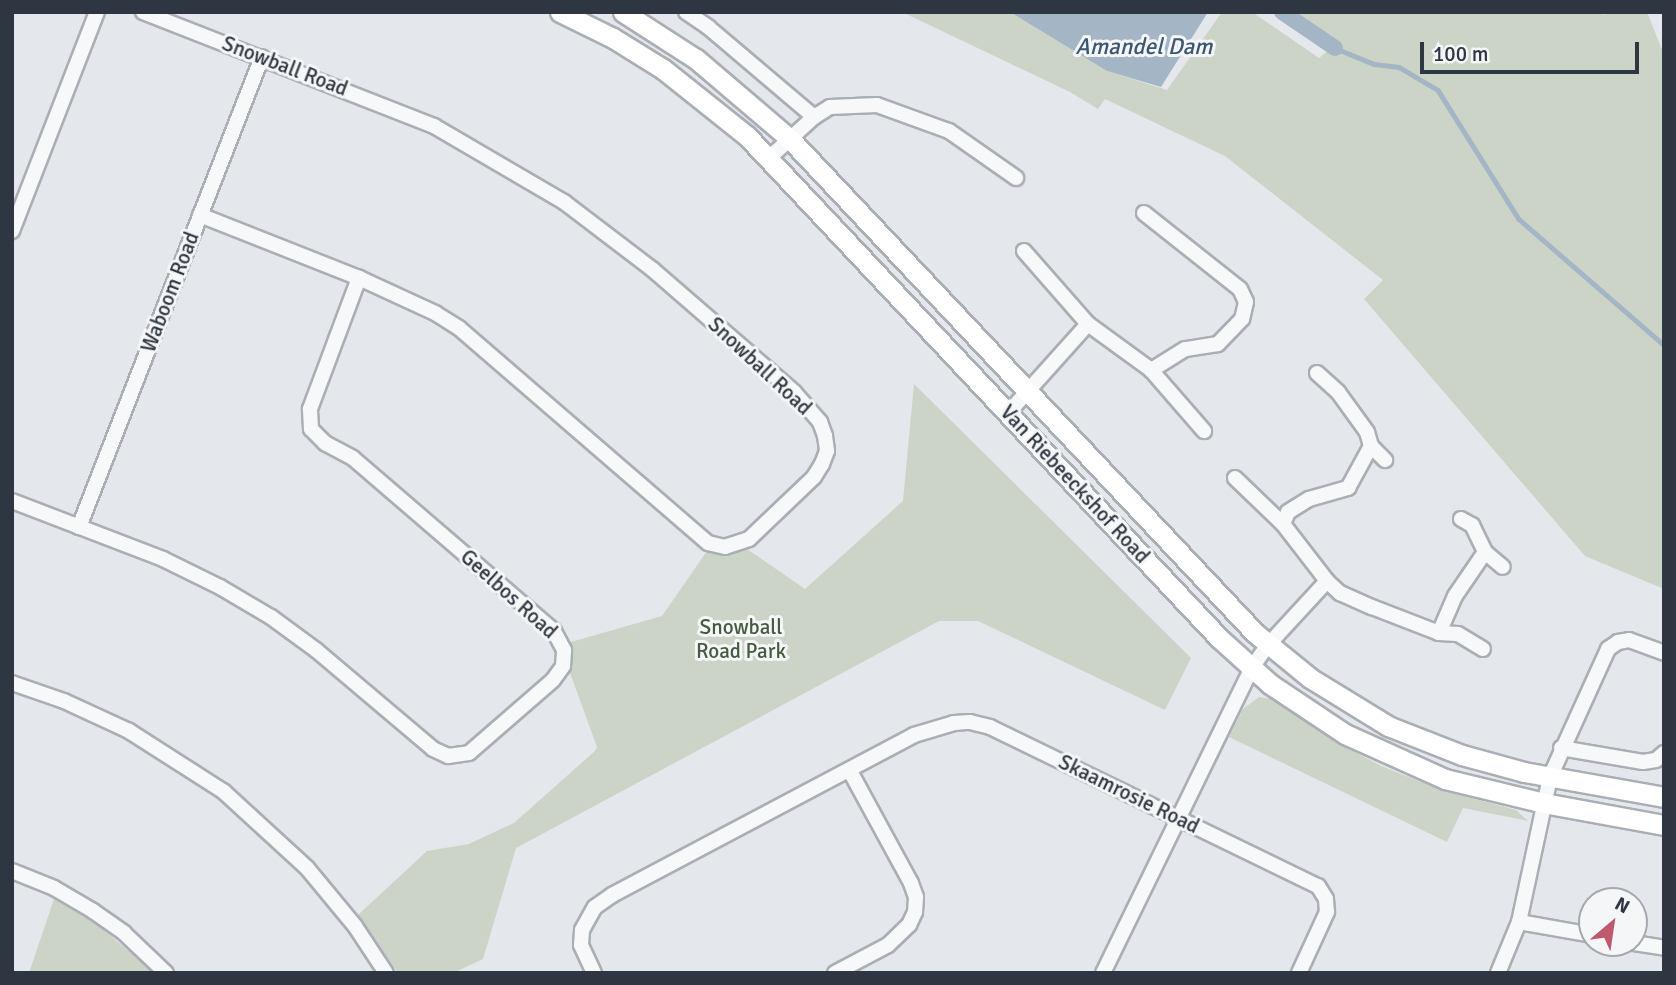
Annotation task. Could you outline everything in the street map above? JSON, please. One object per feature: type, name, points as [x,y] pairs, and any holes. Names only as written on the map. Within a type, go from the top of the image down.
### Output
[{"type":"street","points":[[12,231],[97,12]]},
{"type":"street","name":"Snowball Road","points":[[143,12],[434,126],[564,202],[652,269],[794,392],[820,422],[827,452],[814,477],[749,538],[725,547],[708,543],[459,328],[416,302],[200,215]]},
{"type":"street","name":"Van Riebeeckshof Road","points":[[560,12],[613,38],[673,76],[724,115],[769,158],[1251,669],[1327,723],[1384,754],[1464,785],[1664,825]]},
{"type":"street","name":"Van Riebeeckshof Road","points":[[623,12],[696,59],[790,139],[1268,645],[1330,692],[1388,726],[1471,758],[1550,777],[1664,797]]},
{"type":"street","points":[[686,12],[708,27],[814,117]]},
{"type":"street","name":"Waboom Road","points":[[79,527],[261,57]]},
{"type":"street","points":[[769,158],[814,117],[830,107],[877,105],[949,131],[1016,178]]},
{"type":"street","points":[[1144,213],[1240,289],[1246,302],[1242,319],[1218,344],[1185,349],[1151,370]]},
{"type":"street","points":[[1024,251],[1088,324],[1151,370],[1204,431]]},
{"type":"street","name":"Geelbos Road","points":[[12,502],[192,573],[271,617],[316,650],[440,754],[456,756],[469,753],[553,680],[565,658],[562,643],[554,631],[353,458],[325,443],[311,429],[310,409],[359,278]]},
{"type":"street","points":[[1009,412],[1088,324]]},
{"type":"street","points":[[1317,373],[1351,409],[1367,432],[1371,446],[1385,460]]},
{"type":"street","points":[[1283,524],[1288,512],[1309,499],[1348,488],[1371,446]]},
{"type":"street","points":[[1235,478],[1283,524],[1326,581],[1351,598],[1439,633],[1458,634],[1483,649]]},
{"type":"street","points":[[1461,519],[1472,525],[1485,552],[1503,567]]},
{"type":"street","points":[[1439,633],[1455,596],[1485,552]]},
{"type":"street","points":[[1103,973],[1251,669],[1268,645],[1326,581]]},
{"type":"street","points":[[1497,973],[1519,922],[1550,777],[1561,748],[1612,645],[1629,640],[1664,653]]},
{"type":"street","points":[[12,683],[64,701],[129,731],[223,791],[307,867],[355,926],[386,973]]},
{"type":"street","name":"Skaamrosie Road","points":[[594,973],[581,945],[582,930],[595,907],[629,885],[924,731],[970,722],[990,727],[1311,882],[1322,892],[1327,912],[1299,973]]},
{"type":"street","points":[[1561,748],[1643,762],[1656,760],[1664,753]]},
{"type":"street","points":[[835,973],[888,945],[909,925],[915,912],[916,897],[911,883],[850,771]]},
{"type":"street","points":[[12,871],[54,888],[93,911],[124,933],[166,973]]},
{"type":"street","points":[[1519,922],[1578,933]]},
{"type":"green space","points":[[902,12],[1010,12],[1107,71],[1167,90],[1222,12],[1252,12],[1319,58],[1331,48],[1326,45],[1326,39],[1293,12],[1598,12],[1604,15],[1608,12],[1647,12],[1664,55],[1664,589],[1585,556],[1364,299],[1383,280],[1225,156],[1105,99],[1098,109],[1070,92]]},
{"type":"green space","name":"Snowball Road Park","points":[[914,384],[1191,658],[1165,710],[978,621],[939,621],[516,848],[483,959],[453,973],[398,973],[358,915],[427,851],[469,844],[514,823],[595,751],[597,747],[569,670],[573,658],[571,642],[662,616],[707,551],[728,555],[747,549],[805,589],[903,501]]},
{"type":"green space","points":[[1259,697],[1272,699],[1338,743],[1381,766],[1444,791],[1516,810],[1528,821],[1463,808],[1447,842],[1229,737],[1243,709]]},
{"type":"green space","points":[[54,899],[98,925],[154,973],[29,973]]},
{"type":"water","name":"Amandel Dam","points":[[1010,12],[1208,12],[1161,87],[1107,71]]},
{"type":"waterway","points":[[1282,12],[1335,48]]},
{"type":"waterway","points":[[1335,48],[1374,64],[1399,67],[1438,90],[1519,219],[1664,345]]}]
